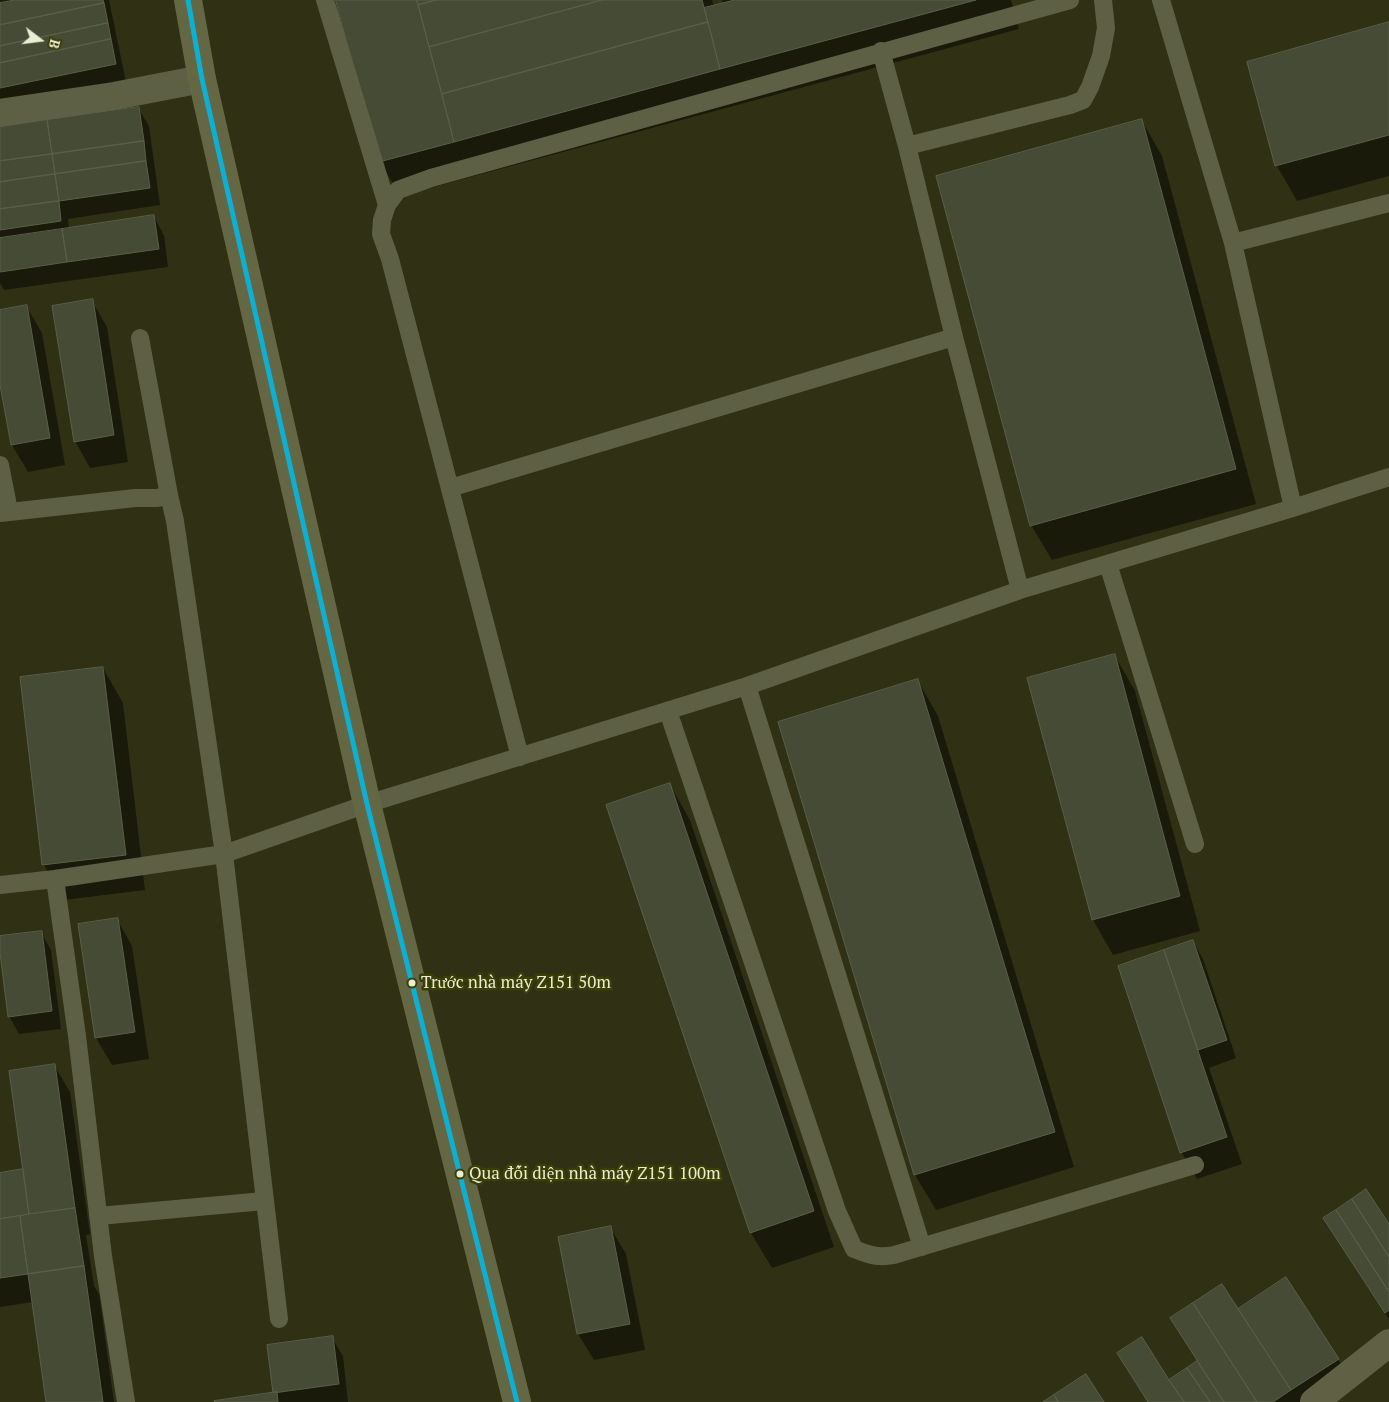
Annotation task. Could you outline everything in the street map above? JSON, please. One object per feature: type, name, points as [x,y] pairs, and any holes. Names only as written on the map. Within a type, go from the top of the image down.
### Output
[{"type":"main road","points":[[188,0],[202,79],[367,804],[517,1402]]},
{"type":"main road","points":[[1314,1402],[1389,1343]]},
{"type":"street","points":[[0,113],[114,96],[202,79]]},
{"type":"lane","points":[[326,0],[387,205]]},
{"type":"lane","points":[[520,757],[382,234],[382,220],[387,205],[398,190],[431,178],[881,51],[1070,0]]},
{"type":"lane","points":[[907,146],[1070,105],[1083,100],[1090,87],[1101,56],[1106,28],[1104,0]]},
{"type":"lane","points":[[1161,0],[1233,243],[1293,508]]},
{"type":"lane","points":[[881,51],[1020,590]]},
{"type":"lane","points":[[1233,243],[1389,203]]},
{"type":"lane","points":[[450,488],[954,337]]},
{"type":"lane","points":[[140,338],[175,521],[224,854],[279,1319]]},
{"type":"lane","points":[[0,465],[4,512],[169,495]]},
{"type":"lane","points":[[0,884],[55,879],[224,854],[367,804],[747,686],[1020,590],[1293,508],[1389,476]]},
{"type":"lane","points":[[1108,564],[1195,844]]},
{"type":"lane","points":[[747,686],[922,1247]]},
{"type":"lane","points":[[668,711],[837,1211],[854,1248],[881,1258],[1195,1165]]},
{"type":"lane","points":[[55,879],[77,1036],[98,1216],[126,1402]]},
{"type":"lane","points":[[98,1216],[264,1201]]},
{"type":"building","points":[[15,0],[103,0],[104,3],[0,25],[0,3]]},
{"type":"building","points":[[336,0],[417,0],[454,142],[379,162]]},
{"type":"building","points":[[417,0],[437,0],[418,5]]},
{"type":"building","points":[[437,0],[602,0],[429,47],[418,5]]},
{"type":"building","points":[[602,0],[702,0],[708,22],[442,94],[429,47]]},
{"type":"building","points":[[735,0],[976,0],[720,69],[704,8]]},
{"type":"building","points":[[104,3],[108,23],[0,46],[0,25]]},
{"type":"building","points":[[708,22],[720,69],[454,142],[442,94]]},
{"type":"building","points":[[1389,22],[1389,135],[1275,166],[1247,62]]},
{"type":"building","points":[[108,23],[111,39],[0,63],[0,46]]},
{"type":"building","points":[[111,39],[116,64],[0,88],[0,63]]},
{"type":"building","points":[[139,107],[144,141],[52,154],[47,120]]},
{"type":"building","points":[[1142,119],[1236,469],[1030,526],[936,176]]},
{"type":"building","points":[[47,120],[52,154],[0,161],[0,127]]},
{"type":"building","points":[[144,141],[146,161],[55,174],[52,154]]},
{"type":"building","points":[[52,154],[55,174],[0,182],[0,161]]},
{"type":"building","points":[[146,161],[150,188],[59,201],[55,174]]},
{"type":"building","points":[[55,174],[59,201],[0,209],[0,182]]},
{"type":"building","points":[[59,201],[61,221],[0,230],[0,209]]},
{"type":"building","points":[[154,215],[159,249],[67,262],[62,229]]},
{"type":"building","points":[[62,229],[67,262],[0,272],[0,238]]},
{"type":"building","points":[[93,299],[114,435],[74,442],[52,306]]},
{"type":"building","points":[[27,305],[50,438],[11,445],[0,385],[0,310]]},
{"type":"building","points":[[1115,654],[1180,896],[1092,920],[1027,678]]},
{"type":"building","points":[[103,667],[126,855],[42,865],[20,677]]},
{"type":"building","points":[[918,679],[1055,1132],[914,1175],[778,722]]},
{"type":"building","points":[[670,783],[814,1211],[750,1233],[606,805]]},
{"type":"building","points":[[118,918],[135,1032],[95,1038],[78,924]]},
{"type":"building","points":[[42,931],[52,1011],[8,1017],[0,953],[0,936]]},
{"type":"building","points":[[1193,940],[1227,1040],[1198,1050],[1164,950]]},
{"type":"building","points":[[1164,950],[1227,1137],[1180,1153],[1118,966]]},
{"type":"building","points":[[55,1064],[75,1208],[29,1214],[9,1071]]},
{"type":"building","points":[[23,1169],[29,1214],[0,1219],[0,1173]]},
{"type":"building","points":[[1366,1189],[1389,1224],[1389,1257],[1352,1199]]},
{"type":"building","points":[[1352,1199],[1389,1257],[1389,1292],[1336,1210]]},
{"type":"building","points":[[75,1208],[84,1266],[28,1274],[20,1216]]},
{"type":"building","points":[[1336,1210],[1389,1292],[1389,1310],[1385,1313],[1323,1218]]},
{"type":"building","points":[[20,1216],[28,1274],[0,1278],[0,1219]]},
{"type":"building","points":[[611,1226],[630,1324],[577,1334],[558,1237]]},
{"type":"building","points":[[84,1266],[103,1402],[46,1402],[28,1274]]},
{"type":"building","points":[[1286,1277],[1339,1359],[1291,1390],[1238,1309]]},
{"type":"building","points":[[1222,1284],[1291,1390],[1273,1402],[1257,1402],[1193,1303]]},
{"type":"building","points":[[1193,1303],[1257,1402],[1224,1402],[1170,1318]]},
{"type":"building","points":[[333,1336],[339,1384],[273,1393],[267,1345]]},
{"type":"building","points":[[1142,1337],[1184,1402],[1148,1402],[1117,1353]]},
{"type":"building","points":[[1197,1361],[1224,1402],[1210,1402],[1187,1368]]},
{"type":"building","points":[[1187,1368],[1210,1402],[1184,1402],[1169,1380]]},
{"type":"building","points":[[1086,1374],[1104,1402],[1058,1402],[1054,1395]]},
{"type":"building","points":[[277,1392],[278,1402],[214,1401]]},
{"type":"building","points":[[1054,1395],[1058,1402],[1043,1402]]},
{"type":"transit line","points":[[188,0],[202,79],[367,804],[517,1402]]},
{"type":"place","name":"Trước nhà máy Z151 50m","points":[[412,983]]},
{"type":"place","name":"Qua đối diện nhà máy Z151 100m","points":[[460,1174]]}]
